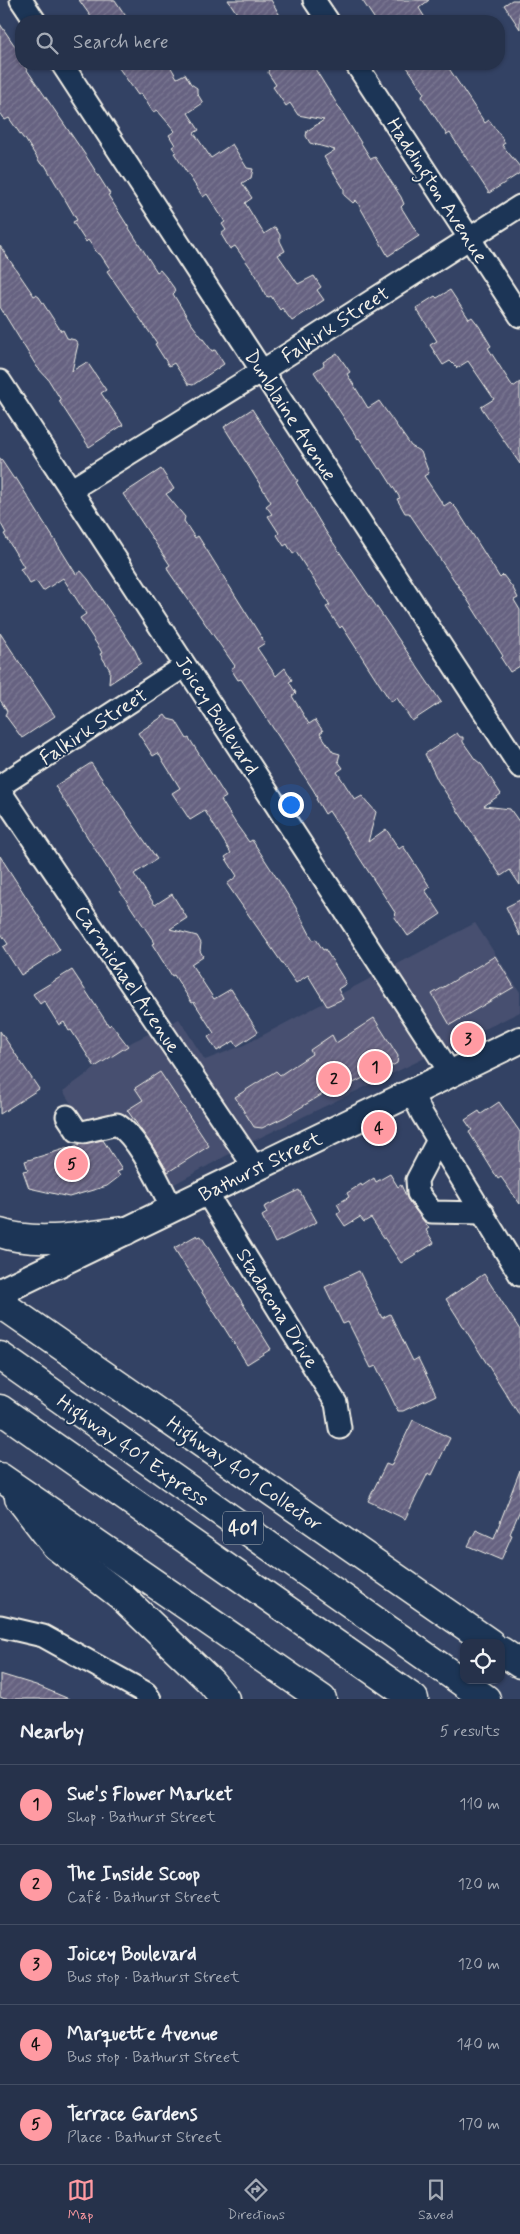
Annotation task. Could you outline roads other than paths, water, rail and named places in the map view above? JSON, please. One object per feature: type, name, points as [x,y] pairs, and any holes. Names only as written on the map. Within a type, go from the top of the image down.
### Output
[{"type":"highway","points":[[0,1233],[20,1238],[54,1238],[125,1231]]},
{"type":"highway","name":"Highway 401 Collector","points":[[10,1310],[484,1639]]},
{"type":"highway","name":"Highway 401 Express","points":[[0,1356],[486,1699]]},
{"type":"highway","name":"401","points":[[0,1409],[414,1699]]},
{"type":"highway","points":[[3,1479],[56,1546],[121,1596],[211,1682],[225,1699]]},
{"type":"highway","points":[[3,1479],[322,1699]]},
{"type":"highway","points":[[505,1654],[520,1664]]},
{"type":"main road","name":"Bathurst Street","points":[[0,1292],[520,1040]]},
{"type":"street","points":[[21,0],[31,15]]},
{"type":"street","points":[[314,0],[324,15]]},
{"type":"street","name":"Dunblaine Avenue","points":[[66,70],[520,767]]},
{"type":"street","name":"Haddington Avenue","points":[[360,70],[520,316]]},
{"type":"street","name":"Falkirk Street","points":[[72,489],[262,371],[520,206]]},
{"type":"street","name":"Joicey Boulevard","points":[[0,381],[451,1074]]},
{"type":"street","name":"Falkirk Street","points":[[0,786],[185,666]]},
{"type":"street","name":"Carmichael Avenue","points":[[0,791],[255,1168]]},
{"type":"street","points":[[412,1093],[438,1140],[520,1275]]},
{"type":"street","points":[[67,1116],[77,1131],[83,1132],[117,1124],[127,1130],[172,1208]]},
{"type":"street","points":[[438,1140],[417,1180],[418,1193],[432,1212],[483,1214]]},
{"type":"street","name":"Stadacona Drive","points":[[206,1192],[336,1403],[340,1428]]},
{"type":"street","points":[[0,1626],[43,1636],[146,1693],[150,1699]]},
{"type":"place","name":"Joicey Boulevard","points":[[468,1039]]},
{"type":"place","name":"Sue's Flower Market","points":[[375,1067]]},
{"type":"place","name":"The Inside Scoop","points":[[334,1079]]},
{"type":"place","name":"Marquette Avenue","points":[[379,1128]]},
{"type":"place","name":"Terrace Gardens","points":[[72,1164]]}]
